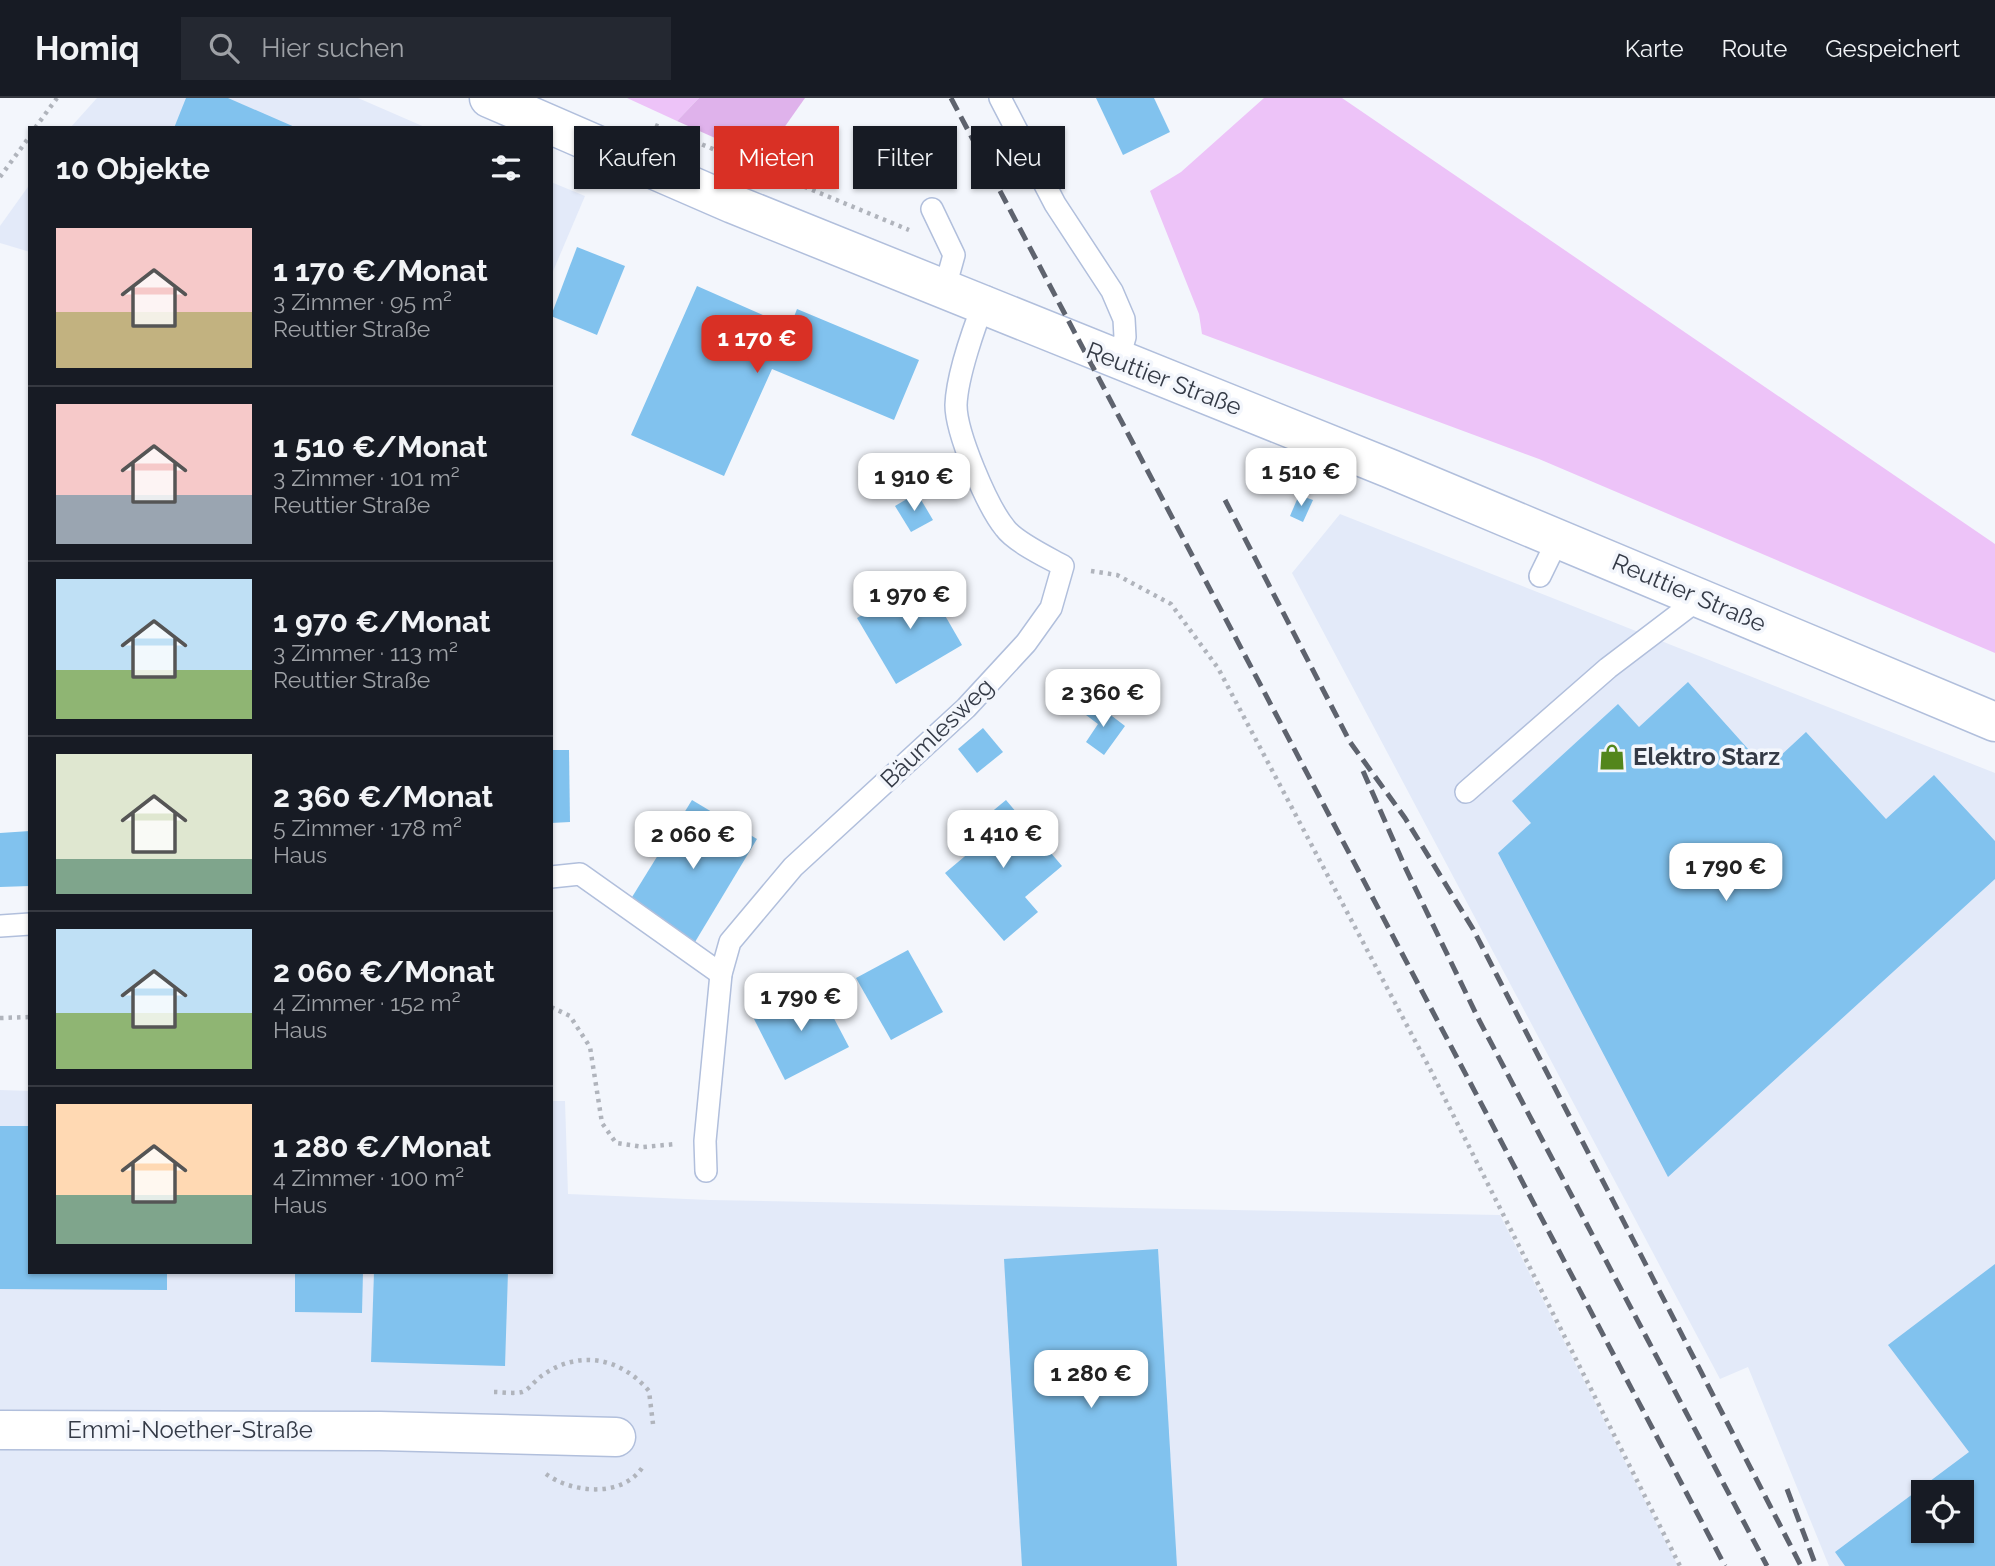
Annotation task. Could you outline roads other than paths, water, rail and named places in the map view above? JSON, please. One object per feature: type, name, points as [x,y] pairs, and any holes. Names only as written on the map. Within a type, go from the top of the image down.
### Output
[{"type":"main road","name":"Reuttier Straße","points":[[489,98],[944,291],[986,298],[1118,362],[1558,539],[1995,722]]},
{"type":"main road","name":"Emmi-Noether-Straße","points":[[0,1430],[380,1431],[616,1437]]},
{"type":"lane","points":[[1000,98],[1055,204],[1112,291],[1124,319],[1125,337],[1118,362]]},
{"type":"lane","points":[[932,209],[954,255],[944,291]]},
{"type":"lane","name":"Bäumlesweg","points":[[706,1171],[705,1141],[721,974],[730,943],[793,867],[966,708],[1026,643],[1051,608],[1063,566],[1006,530],[976,477],[958,424],[956,404],[986,298]]},
{"type":"lane","points":[[1540,576],[1558,539]]},
{"type":"lane","points":[[1466,792],[1608,668],[1700,598]]},
{"type":"lane","points":[[553,877],[580,874],[721,974]]},
{"type":"lane","points":[[0,926],[28,924]]},
{"type":"railway","points":[[951,98],[1725,1566]]},
{"type":"railway","points":[[1225,500],[1350,742],[1405,818],[1473,929],[1801,1566]]},
{"type":"railway","points":[[1363,771],[1405,867],[1479,1020],[1767,1566]]},
{"type":"railway","points":[[1787,1489],[1816,1566]]},
{"type":"place","name":"Elektro Starz","points":[[1612,757]]}]
